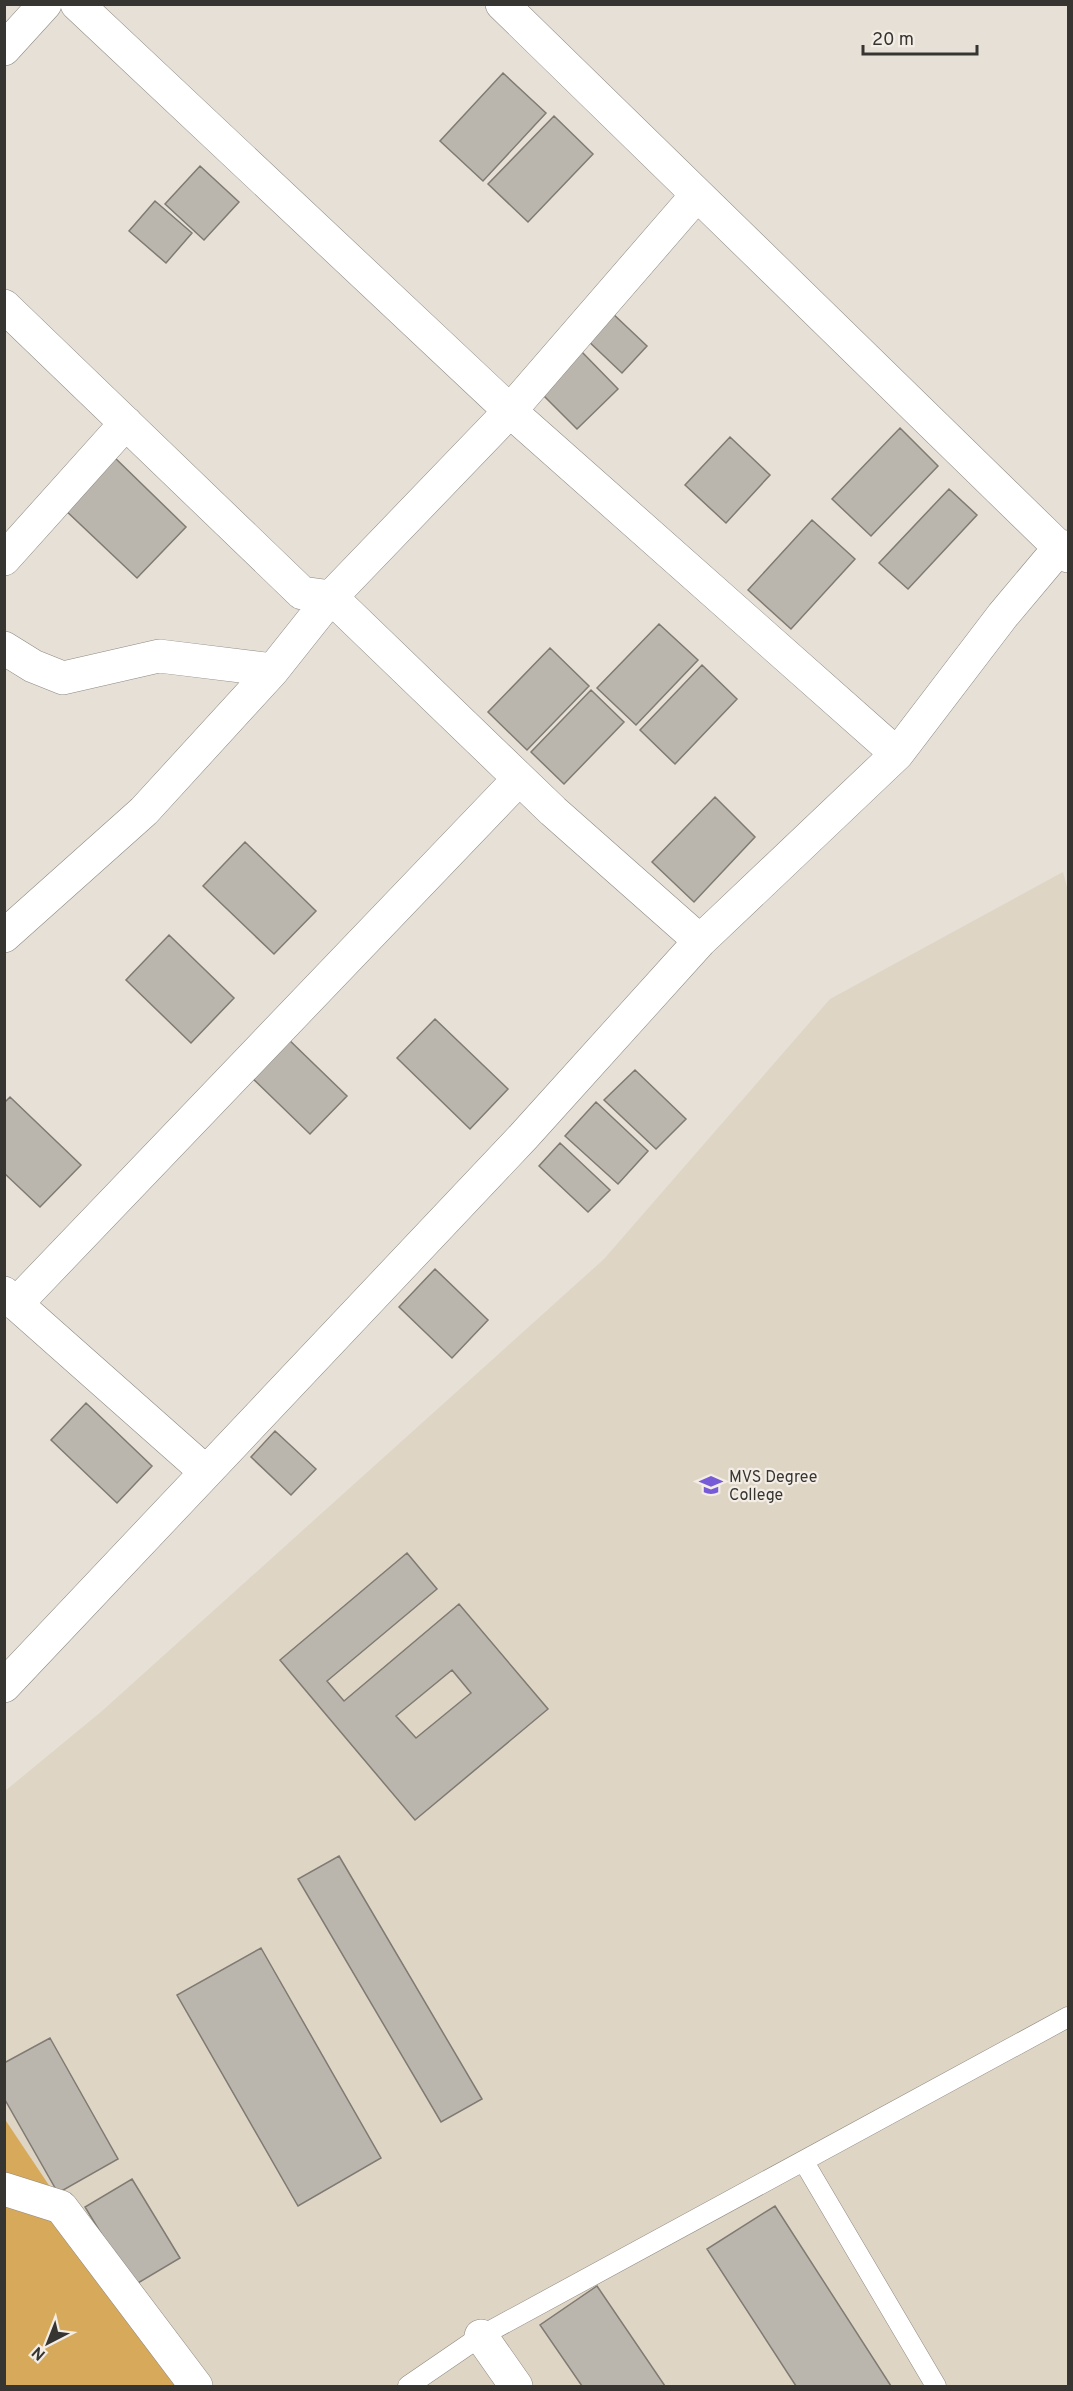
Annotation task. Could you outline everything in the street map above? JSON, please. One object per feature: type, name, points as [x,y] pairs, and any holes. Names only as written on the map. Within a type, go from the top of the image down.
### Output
[{"type":"street","points":[[4,49],[45,4]]},
{"type":"street","points":[[77,4],[510,411],[897,754]]},
{"type":"street","points":[[4,1686],[523,1137],[700,941],[897,754],[1003,615],[1065,551],[696,196],[501,4]]},
{"type":"street","points":[[4,936],[144,811],[273,670],[331,597],[510,411],[696,196]]},
{"type":"street","points":[[4,306],[302,593],[331,597],[519,779],[700,941]]},
{"type":"street","points":[[4,559],[126,423]]},
{"type":"street","points":[[4,648],[33,666],[63,678],[159,656],[273,670]]},
{"type":"street","points":[[206,1472],[10,1298],[519,779]]},
{"type":"street","points":[[4,2189],[61,2206],[196,2386]]},
{"type":"street","points":[[482,2336],[516,2386]]},
{"type":"lane","points":[[408,2386],[482,2336],[1068,2018]]},
{"type":"lane","points":[[804,2162],[936,2386]]},
{"type":"shaded area","name":"MVS Degree College","points":[[1063,872],[1068,891],[1068,2386],[5,2386],[5,1791],[102,1711],[604,1259],[830,999]]},
{"type":"shaded area","points":[[4,2118],[125,2299],[178,2386],[5,2386]]},
{"type":"building","points":[[503,73],[546,113],[483,181],[440,141]]},
{"type":"building","points":[[554,116],[593,154],[528,222],[488,184]]},
{"type":"building","points":[[200,166],[239,202],[204,240],[165,204]]},
{"type":"building","points":[[155,201],[192,233],[166,263],[129,231]]},
{"type":"building","points":[[610,311],[647,346],[622,373],[585,338]]},
{"type":"building","points":[[581,351],[618,389],[577,429],[539,391]]},
{"type":"building","points":[[900,428],[938,466],[871,536],[832,499]]},
{"type":"building","points":[[730,437],[770,475],[726,523],[685,485]]},
{"type":"building","points":[[112,455],[186,527],[137,578],[62,507]]},
{"type":"building","points":[[949,489],[977,515],[908,589],[879,563]]},
{"type":"building","points":[[812,520],[855,559],[791,629],[748,590]]},
{"type":"building","points":[[659,624],[698,660],[636,725],[597,688]]},
{"type":"building","points":[[550,648],[589,686],[527,750],[488,712]]},
{"type":"building","points":[[702,665],[737,699],[675,764],[640,730]]},
{"type":"building","points":[[591,690],[624,722],[564,784],[531,752]]},
{"type":"building","points":[[715,797],[755,837],[694,902],[652,862]]},
{"type":"building","points":[[245,842],[316,911],[274,954],[203,886]]},
{"type":"building","points":[[169,935],[234,998],[191,1043],[126,980]]},
{"type":"building","points":[[435,1019],[508,1089],[470,1129],[397,1058]]},
{"type":"building","points":[[285,1036],[347,1096],[310,1134],[248,1074]]},
{"type":"building","points":[[635,1070],[686,1119],[656,1149],[604,1100]]},
{"type":"building","points":[[10,1097],[81,1165],[40,1207],[4,1173],[4,1103]]},
{"type":"building","points":[[596,1102],[648,1151],[618,1184],[565,1136]]},
{"type":"building","points":[[560,1143],[610,1190],[588,1212],[539,1166]]},
{"type":"building","points":[[435,1269],[488,1320],[452,1358],[399,1307]]},
{"type":"building","points":[[86,1403],[152,1466],[117,1503],[51,1440]]},
{"type":"building","points":[[275,1431],[316,1469],[291,1495],[251,1457]]},
{"type":"building","points":[[407,1553],[437,1589],[327,1681],[344,1701],[459,1604],[548,1709],[415,1820],[280,1660]],"holes":[[[452,1670],[471,1693],[416,1738],[396,1716]]]},
{"type":"building","points":[[339,1856],[482,2099],[441,2122],[298,1879]]},
{"type":"building","points":[[261,1948],[381,2158],[298,2206],[177,1995]]},
{"type":"building","points":[[50,2038],[118,2159],[58,2193],[4,2098],[4,2063]]},
{"type":"building","points":[[132,2179],[180,2258],[133,2286],[85,2207]]},
{"type":"building","points":[[775,2206],[891,2386],[796,2386],[707,2249]]},
{"type":"building","points":[[597,2286],[665,2386],[582,2386],[540,2325]]},
{"type":"place","name":"MVS Degree College","points":[[711,1485]]}]
